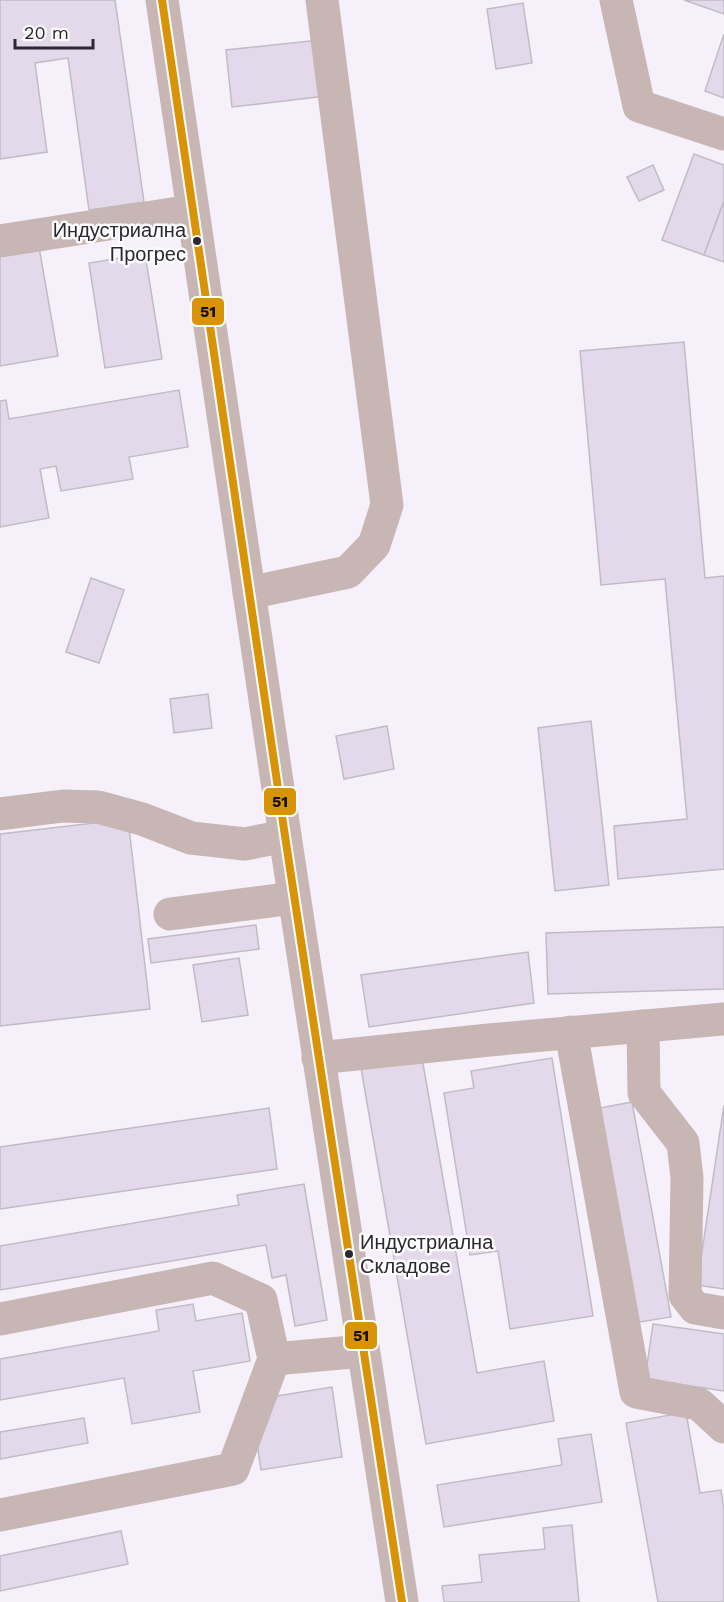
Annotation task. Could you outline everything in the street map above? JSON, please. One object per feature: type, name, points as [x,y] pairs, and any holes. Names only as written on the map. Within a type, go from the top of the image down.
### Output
[{"type":"street","points":[[162,0],[191,211],[402,1602]]},
{"type":"street","points":[[249,593],[348,572],[374,545],[387,505],[322,0]]},
{"type":"street","points":[[616,0],[639,106],[724,134]]},
{"type":"street","points":[[0,241],[191,211]]},
{"type":"street","points":[[0,814],[63,806],[98,807],[142,819],[191,838],[245,844],[285,836]]},
{"type":"street","points":[[170,914],[294,898]]},
{"type":"street","points":[[318,1058],[724,1019]]},
{"type":"street","points":[[643,1026],[644,1093],[683,1143],[687,1178],[686,1294],[695,1308],[724,1313]]},
{"type":"street","points":[[571,1032],[636,1392],[699,1404],[724,1427]]},
{"type":"street","points":[[0,1319],[213,1278],[261,1300],[274,1359],[233,1469],[0,1515]]},
{"type":"street","points":[[274,1359],[363,1351]]},
{"type":"building","points":[[0,0],[115,0],[144,202],[89,210],[68,58],[35,63],[47,152],[0,159]]},
{"type":"building","points":[[684,0],[724,0],[724,14]]},
{"type":"building","points":[[523,3],[532,63],[496,69],[487,9]]},
{"type":"building","points":[[724,34],[724,98],[705,91]]},
{"type":"building","points":[[320,40],[326,96],[232,107],[226,50]]},
{"type":"building","points":[[694,154],[724,165],[724,201],[704,255],[662,240]]},
{"type":"building","points":[[653,165],[664,190],[639,201],[627,177]]},
{"type":"building","points":[[724,201],[724,262],[704,255]]},
{"type":"building","points":[[39,247],[58,356],[0,366],[0,254]]},
{"type":"building","points":[[145,254],[162,359],[105,368],[89,263]]},
{"type":"building","points":[[684,342],[705,578],[724,576],[724,869],[618,879],[614,826],[687,819],[665,579],[601,585],[580,351]]},
{"type":"building","points":[[179,390],[188,447],[129,457],[133,479],[61,491],[56,466],[40,469],[49,518],[0,527],[0,401],[6,400],[9,419]]},
{"type":"building","points":[[91,578],[124,590],[99,663],[66,652]]},
{"type":"building","points":[[208,694],[212,728],[174,733],[170,699]]},
{"type":"building","points":[[591,721],[609,885],[555,891],[538,728]]},
{"type":"building","points":[[387,726],[394,769],[344,779],[336,736]]},
{"type":"building","points":[[128,819],[150,1009],[0,1026],[0,834]]},
{"type":"building","points":[[256,925],[259,949],[151,963],[148,939]]},
{"type":"building","points":[[724,927],[724,989],[548,994],[546,933]]},
{"type":"building","points":[[528,952],[534,1003],[369,1027],[361,975]]},
{"type":"building","points":[[239,958],[248,1015],[202,1022],[193,965]]},
{"type":"building","points":[[422,1058],[477,1373],[544,1361],[554,1421],[426,1444],[361,1068]]},
{"type":"building","points":[[552,1058],[593,1316],[510,1329],[498,1251],[470,1255],[444,1093],[474,1088],[471,1071]]},
{"type":"building","points":[[632,1102],[671,1317],[634,1323],[595,1109]]},
{"type":"building","points":[[724,1105],[724,1289],[697,1285]]},
{"type":"building","points":[[269,1108],[277,1169],[0,1209],[0,1147]]},
{"type":"building","points":[[304,1184],[327,1320],[295,1326],[286,1275],[272,1278],[266,1245],[0,1290],[0,1246],[239,1205],[237,1195]]},
{"type":"building","points":[[193,1304],[196,1321],[242,1313],[250,1361],[193,1371],[200,1412],[132,1424],[124,1378],[0,1400],[0,1359],[159,1331],[156,1310]]},
{"type":"building","points":[[653,1324],[724,1334],[724,1391],[645,1379]]},
{"type":"building","points":[[332,1387],[342,1457],[261,1470],[255,1429],[277,1396]]},
{"type":"building","points":[[686,1412],[700,1493],[721,1490],[724,1509],[724,1602],[658,1602],[626,1423]]},
{"type":"building","points":[[84,1418],[88,1443],[0,1459],[0,1432]]},
{"type":"building","points":[[591,1434],[602,1502],[444,1527],[437,1485],[562,1465],[558,1439]]},
{"type":"building","points":[[572,1525],[579,1602],[444,1602],[442,1586],[482,1582],[479,1555],[545,1549],[543,1528]]},
{"type":"building","points":[[121,1531],[128,1564],[0,1591],[0,1556]]},
{"type":"transit line","name":"51","points":[[162,0],[285,836],[402,1602]]},
{"type":"place","name":"Индустриална Прогрес","points":[[197,241]]},
{"type":"place","name":"Индустриална Складове","points":[[349,1254]]}]
